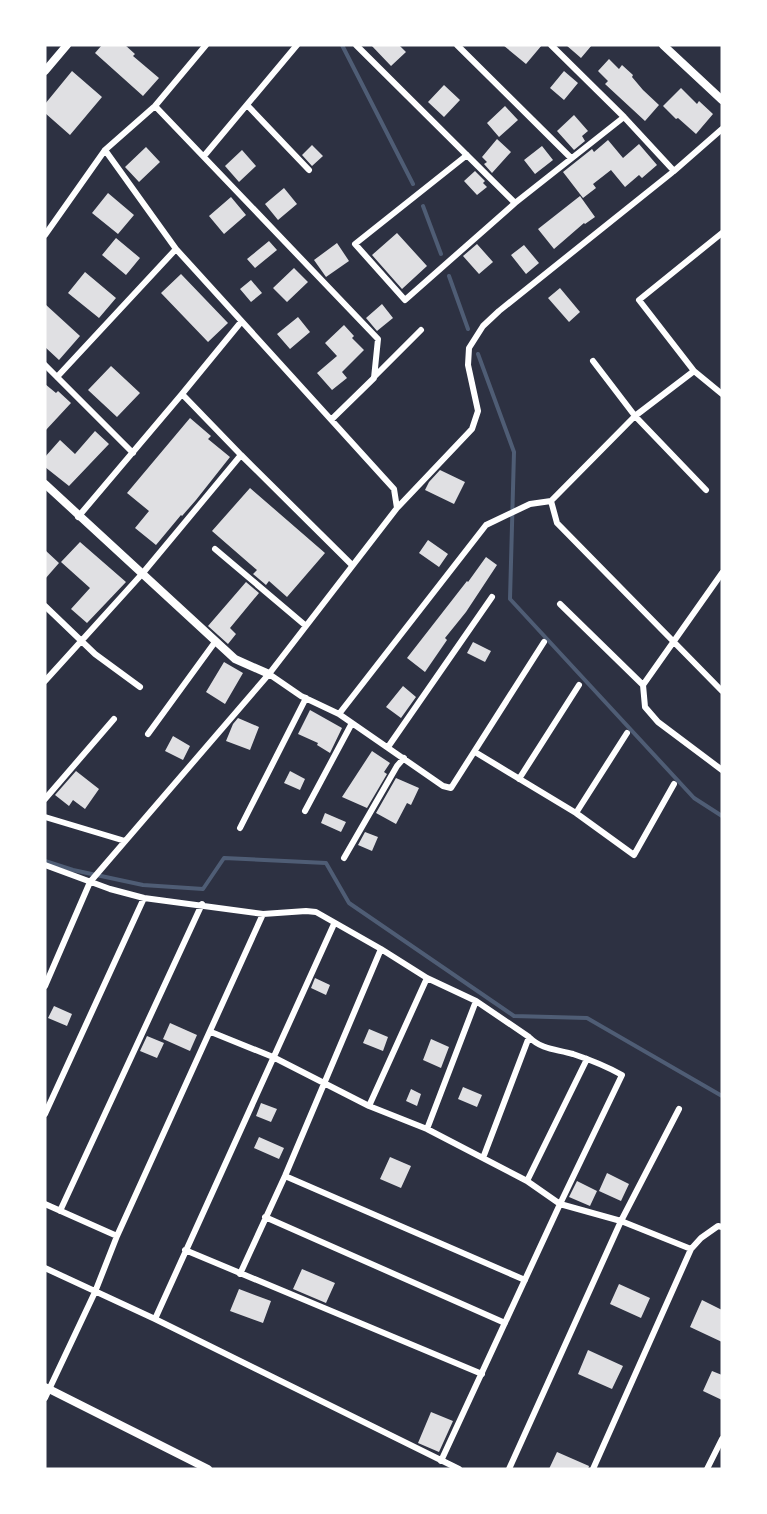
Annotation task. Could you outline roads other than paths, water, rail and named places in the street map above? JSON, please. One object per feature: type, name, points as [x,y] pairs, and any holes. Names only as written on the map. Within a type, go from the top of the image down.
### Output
[{"type":"street","points":[[45,71],[67,45]]},
{"type":"street","points":[[45,234],[105,150],[155,106],[206,45]]},
{"type":"street","points":[[204,156],[297,45]]},
{"type":"street","points":[[356,45],[515,204]]},
{"type":"street","points":[[457,45],[571,158]]},
{"type":"street","points":[[551,45],[624,117],[674,171]]},
{"type":"street","points":[[663,45],[722,100]]},
{"type":"street","points":[[246,105],[309,170]]},
{"type":"street","points":[[155,106],[378,339],[374,378]]},
{"type":"street","points":[[467,155],[355,244],[405,300],[515,204],[624,117]]},
{"type":"street","points":[[45,986],[91,881],[269,674],[397,508],[472,429],[478,411],[468,365],[469,348],[483,326],[674,171],[722,129]]},
{"type":"street","points":[[105,150],[177,249],[394,489],[397,508]]},
{"type":"street","points":[[722,233],[639,300],[694,371],[722,394]]},
{"type":"street","points":[[57,377],[177,249]]},
{"type":"street","points":[[78,517],[134,453],[241,322]]},
{"type":"street","points":[[332,419],[421,330]]},
{"type":"street","points":[[593,361],[635,416],[706,490]]},
{"type":"street","points":[[45,365],[134,453]]},
{"type":"street","points":[[339,714],[486,525],[530,504],[551,501],[635,416],[694,371]]},
{"type":"street","points":[[182,394],[352,565]]},
{"type":"street","points":[[45,681],[142,574],[241,455]]},
{"type":"street","points":[[45,484],[234,659],[269,674],[306,698],[339,714],[443,786],[451,788],[544,642]]},
{"type":"street","points":[[551,501],[557,523],[722,691]]},
{"type":"street","points":[[216,549],[306,626]]},
{"type":"street","points":[[722,573],[643,685],[645,707],[658,722],[722,770]]},
{"type":"street","points":[[388,747],[492,597]]},
{"type":"street","points":[[560,604],[643,685]]},
{"type":"street","points":[[45,606],[81,642],[140,687]]},
{"type":"street","points":[[148,734],[215,642]]},
{"type":"street","points":[[519,779],[579,685]]},
{"type":"street","points":[[240,828],[306,698]]},
{"type":"street","points":[[45,799],[114,719]]},
{"type":"street","points":[[305,811],[352,723]]},
{"type":"street","points":[[576,813],[627,733]]},
{"type":"street","points":[[475,752],[576,813],[634,855],[674,784]]},
{"type":"street","points":[[344,858],[397,766],[404,758]]},
{"type":"street","points":[[45,818],[123,844]]},
{"type":"street","points":[[45,865],[144,898],[264,914],[306,911],[322,915],[427,978],[476,1001],[529,1037],[537,1045],[587,1059],[622,1075],[441,1461]]},
{"type":"street","points":[[45,1114],[144,898]]},
{"type":"street","points":[[60,1211],[202,904]]},
{"type":"street","points":[[45,1398],[47,1388],[95,1292],[117,1236],[264,914]]},
{"type":"street","points":[[155,1319],[334,924]]},
{"type":"street","points":[[240,1274],[285,1176],[381,949]]},
{"type":"street","points":[[369,1106],[427,978]]},
{"type":"street","points":[[427,1129],[476,1001]]},
{"type":"street","points":[[211,1032],[273,1057],[369,1106],[427,1129],[527,1181],[560,1204],[621,1221],[691,1249]]},
{"type":"street","points":[[483,1158],[529,1037]]},
{"type":"street","points":[[527,1181],[587,1059]]},
{"type":"street","points":[[509,1469],[621,1221],[679,1108]]},
{"type":"street","points":[[285,1176],[525,1280]]},
{"type":"street","points":[[45,1204],[117,1236]]},
{"type":"street","points":[[265,1217],[504,1323]]},
{"type":"street","points":[[593,1469],[691,1249],[701,1238],[718,1226],[722,1227]]},
{"type":"street","points":[[185,1250],[482,1374]]},
{"type":"street","points":[[45,1268],[155,1319],[459,1469]]},
{"type":"street","points":[[47,1388],[208,1469]]},
{"type":"street","points":[[707,1469],[722,1439]]},
{"type":"waterway","points":[[342,45],[413,184]]},
{"type":"waterway","points":[[423,206],[441,254]]},
{"type":"waterway","points":[[449,276],[468,329]]},
{"type":"waterway","points":[[478,354],[514,452],[510,599],[694,798],[722,816]]},
{"type":"waterway","points":[[45,861],[73,870],[143,885],[203,889],[224,858],[326,863],[349,903],[514,1016],[587,1018],[722,1096]]}]
